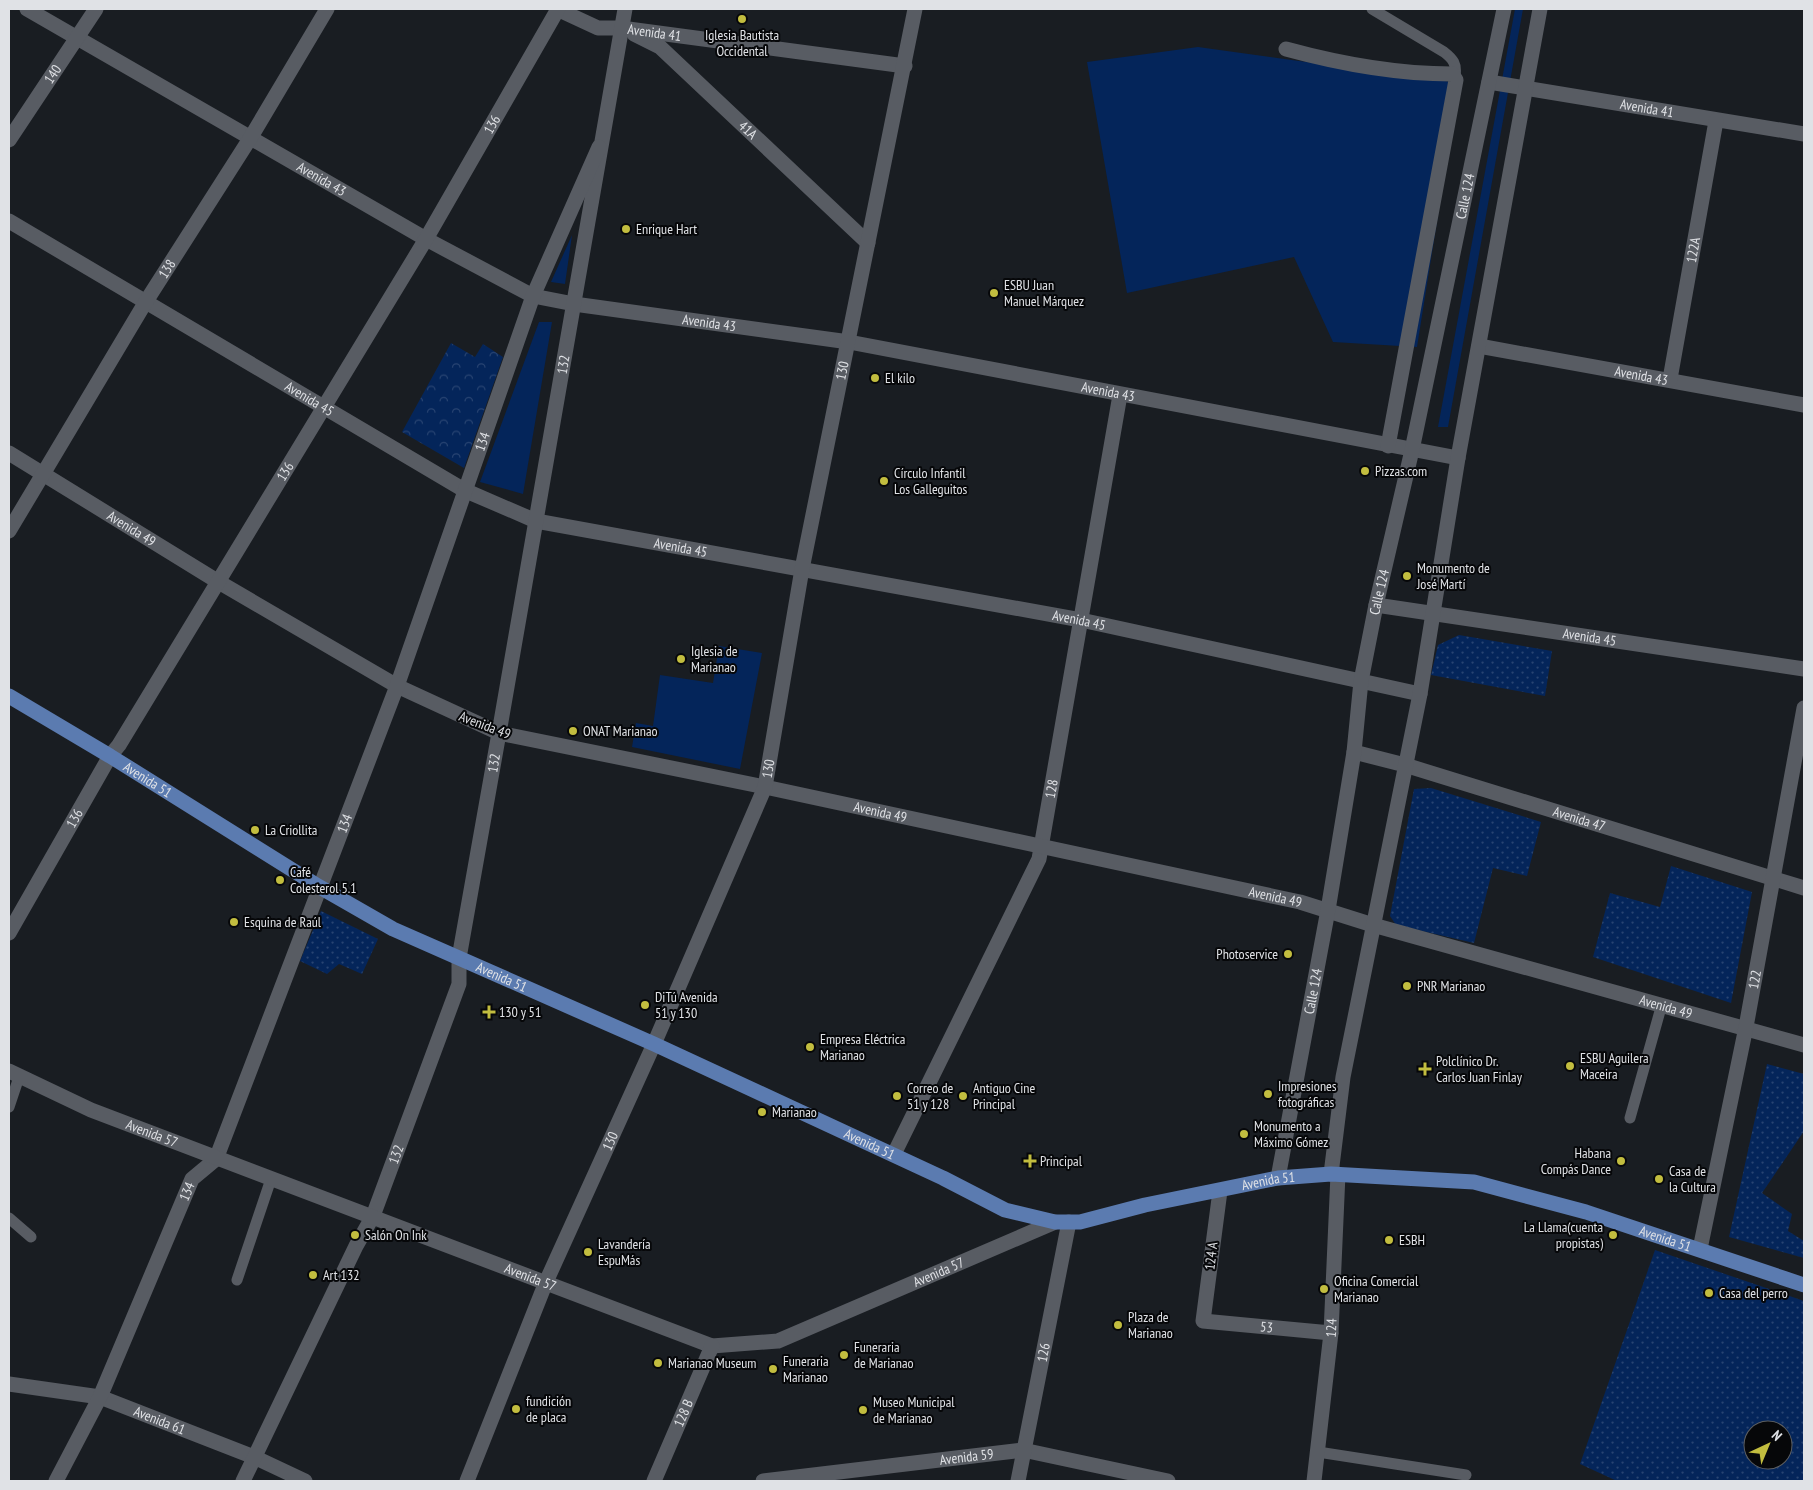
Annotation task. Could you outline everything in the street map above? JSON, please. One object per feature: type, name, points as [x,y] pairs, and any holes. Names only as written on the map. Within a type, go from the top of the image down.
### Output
[{"type":"main road","name":"Avenida 51","points":[[9,696],[110,756],[318,886],[393,929],[654,1044],[894,1154],[1005,1210],[1062,1222],[1080,1222],[1145,1206],[1220,1192],[1278,1178],[1334,1174],[1474,1182],[1586,1212],[1804,1285]]},
{"type":"street","name":"Avenida 43","points":[[27,9],[426,239],[534,296],[574,304],[849,342],[1458,458]]},
{"type":"street","name":"140","points":[[9,140],[96,9]]},
{"type":"street","name":"138","points":[[9,531],[145,303],[251,137],[327,9]]},
{"type":"street","name":"Avenida 41","points":[[558,9],[598,28],[621,28],[905,66]]},
{"type":"street","name":"136","points":[[9,934],[110,756],[426,239],[558,9]]},
{"type":"street","name":"132","points":[[243,1481],[356,1246],[374,1216],[459,984],[459,958],[574,304],[599,147],[625,9]]},
{"type":"street","name":"130","points":[[467,1481],[546,1282],[654,1044],[765,787],[802,569],[915,9]]},
{"type":"street","name":"Calle 124","points":[[1278,1178],[1328,910],[1354,752],[1362,681],[1376,604],[1412,450],[1504,9]]},
{"type":"street","points":[[1334,1174],[1343,1077],[1420,694],[1458,458],[1540,9]]},
{"type":"street","name":"41A","points":[[621,28],[660,47],[868,243]]},
{"type":"street","points":[[1286,49],[1330,61],[1388,71],[1408,74],[1452,74],[1455,76],[1453,102],[1388,446]]},
{"type":"street","name":"Avenida 41","points":[[1489,82],[1716,121],[1804,134]]},
{"type":"street","name":"122A","points":[[1670,379],[1716,121]]},
{"type":"street","name":"134","points":[[56,1481],[100,1397],[192,1179],[216,1159],[318,886],[397,686],[464,490],[534,296],[599,147]]},
{"type":"street","name":"Avenida 45","points":[[9,221],[322,408],[464,490],[536,521],[1081,620],[1420,694]]},
{"type":"street","name":"Avenida 43","points":[[1479,346],[1670,379],[1804,405]]},
{"type":"street","name":"128","points":[[894,1154],[1039,860],[1120,395]]},
{"type":"street","name":"Avenida 49","points":[[9,453],[217,581],[397,686],[499,734],[765,787],[1328,910],[1373,925],[1804,1044]]},
{"type":"street","name":"Avenida 45","points":[[1376,604],[1804,669]]},
{"type":"street","name":"122","points":[[1700,1249],[1746,1027],[1804,708]]},
{"type":"street","name":"Avenida 47","points":[[1354,752],[1405,765],[1804,888]]},
{"type":"street","name":"Avenida 57","points":[[14,1074],[91,1110],[216,1159],[374,1216],[712,1346],[778,1341],[1062,1222]]},
{"type":"street","name":"124","points":[[1314,1481],[1331,1333],[1334,1174]]},
{"type":"street","name":"124 A","points":[[1203,1321],[1220,1192]]},
{"type":"street","name":"126","points":[[1018,1481],[1062,1222]]},
{"type":"street","name":"53","points":[[1203,1321],[1331,1333]]},
{"type":"street","name":"128 B","points":[[654,1481],[712,1346]]},
{"type":"street","name":"Avenida 61","points":[[9,1384],[100,1397],[254,1457],[305,1481]]},
{"type":"street","name":"Avenida 59","points":[[763,1481],[1023,1450],[1168,1481]]},
{"type":"lane","points":[[1372,9],[1453,59],[1456,68],[1455,76]]},
{"type":"lane","points":[[1630,1118],[1662,1004]]},
{"type":"lane","points":[[9,1107],[14,1074]]},
{"type":"lane","points":[[237,1280],[272,1179]]},
{"type":"lane","points":[[9,1218],[32,1237]]},
{"type":"lane","points":[[1318,1452],[1466,1475]]},
{"type":"green space","points":[[1515,9],[1523,9],[1448,427],[1438,427]]},
{"type":"green space","points":[[1198,47],[1459,83],[1417,347],[1333,342],[1294,257],[1127,293],[1087,62]]},
{"type":"green space","points":[[572,235],[565,284],[551,282]]},
{"type":"green space","points":[[539,322],[552,322],[523,494],[480,482]]},
{"type":"green space","points":[[451,343],[475,357],[483,344],[503,357],[464,468],[402,432]]},
{"type":"green space","points":[[1459,635],[1552,651],[1545,696],[1431,675],[1438,645]]},
{"type":"green space","points":[[719,646],[762,653],[740,769],[632,747],[636,723],[653,726],[660,675],[713,683]]},
{"type":"green space","points":[[1431,788],[1541,822],[1527,876],[1493,868],[1474,943],[1396,925],[1390,916],[1414,789]]},
{"type":"green space","points":[[1671,866],[1752,892],[1731,1003],[1593,957],[1610,893],[1660,907]]},
{"type":"green space","points":[[321,911],[378,939],[362,974],[339,964],[327,974],[300,961]]},
{"type":"green space","points":[[1767,1064],[1804,1074],[1804,1131],[1762,1193],[1792,1214],[1788,1231],[1804,1241],[1804,1258],[1729,1237]]},
{"type":"green space","points":[[1655,1250],[1804,1301],[1804,1481],[1617,1481],[1580,1464]]},
{"type":"place","name":"Iglesia Bautista Occidental","points":[[742,19]]},
{"type":"place","name":"Enrique Hart","points":[[626,229]]},
{"type":"place","name":"ESBU Juan Manuel Márquez","points":[[994,293]]},
{"type":"place","name":"El kilo","points":[[875,378]]},
{"type":"place","name":"Pizzas.com","points":[[1365,471]]},
{"type":"place","name":"Círculo Infantil Los Galleguitos","points":[[884,481]]},
{"type":"place","name":"Monumento de José Martí","points":[[1407,576]]},
{"type":"place","name":"Iglesia de Marianao","points":[[681,659]]},
{"type":"place","name":"ONAT Marianao","points":[[573,731]]},
{"type":"place","name":"La Criollita","points":[[255,830]]},
{"type":"place","name":"Café Colesterol 5.1","points":[[280,880]]},
{"type":"place","name":"Esquina de Raúl","points":[[234,922]]},
{"type":"place","name":"Photoservice","points":[[1288,954]]},
{"type":"place","name":"PNR Marianao","points":[[1407,986]]},
{"type":"place","name":"DiTú Avenida 51 y 130","points":[[645,1005]]},
{"type":"place","name":"130 y 51","points":[[489,1012]]},
{"type":"place","name":"Empresa Eléctrica Marianao","points":[[810,1047]]},
{"type":"place","name":"ESBU Aguilera Maceira","points":[[1570,1066]]},
{"type":"place","name":"Polclínico Dr. Carlos Juan Finlay","points":[[1425,1069]]},
{"type":"place","name":"Impresiones fotográficas","points":[[1268,1094]]},
{"type":"place","name":"Correo de 51 y 128","points":[[897,1096]]},
{"type":"place","name":"Antiguo Cine Principal","points":[[963,1096]]},
{"type":"place","name":"Marianao","points":[[762,1112]]},
{"type":"place","name":"Monumento a Máximo Gómez","points":[[1244,1134]]},
{"type":"place","name":"Principal","points":[[1030,1161]]},
{"type":"place","name":"Habana Compás Dance","points":[[1621,1161]]},
{"type":"place","name":"Casa de la Cultura","points":[[1659,1179]]},
{"type":"place","name":"Salón On Ink","points":[[355,1235]]},
{"type":"place","name":"La Llama(cuenta propistas)","points":[[1613,1235]]},
{"type":"place","name":"ESBH","points":[[1389,1240]]},
{"type":"place","name":"Lavandería EspuMás","points":[[588,1252]]},
{"type":"place","name":"Art 132","points":[[313,1275]]},
{"type":"place","name":"Oficina Comercial Marianao","points":[[1324,1289]]},
{"type":"place","name":"Casa del perro","points":[[1709,1293]]},
{"type":"place","name":"Plaza de Marianao","points":[[1118,1325]]},
{"type":"place","name":"Funeraria de Marianao","points":[[844,1355]]},
{"type":"place","name":"Marianao Museum","points":[[658,1363]]},
{"type":"place","name":"Funeraria Marianao","points":[[773,1369]]},
{"type":"place","name":"fundición de placa","points":[[516,1409]]},
{"type":"place","name":"Museo Municipal de Marianao","points":[[863,1410]]}]
